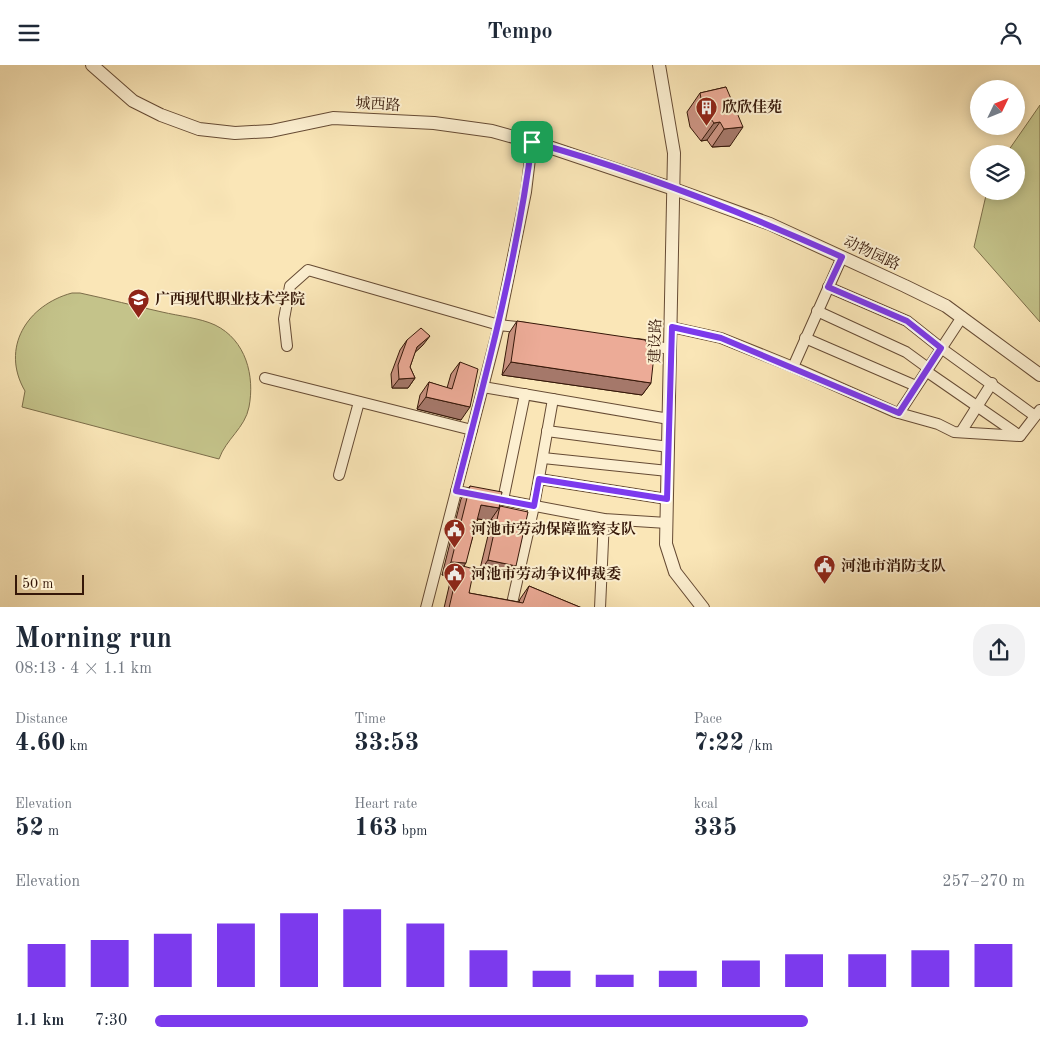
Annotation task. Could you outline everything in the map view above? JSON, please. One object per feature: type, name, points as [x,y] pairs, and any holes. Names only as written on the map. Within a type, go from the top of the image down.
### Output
[{"type":"street","name":"城西路","points":[[92,65],[133,101],[161,115],[199,129],[235,133],[270,131],[333,119],[434,123],[492,131],[532,142],[674,189]]},
{"type":"street","name":"建设路","points":[[659,65],[674,153],[672,327],[666,544],[675,572],[703,607]]},
{"type":"street","points":[[426,607],[500,325],[526,192],[532,142]]},
{"type":"street","name":"动物园路","points":[[674,189],[770,224],[930,298],[962,317],[1040,375]]},
{"type":"street","points":[[793,367],[842,257]]},
{"type":"street","points":[[287,346],[284,319],[290,286],[308,269],[500,325],[538,330]]},
{"type":"street","points":[[828,287],[907,321],[941,348],[1038,413],[1020,436]]},
{"type":"street","points":[[817,311],[906,352],[927,370],[1020,436]]},
{"type":"street","points":[[899,413],[962,317]]},
{"type":"street","points":[[672,327],[721,338],[899,413],[938,424],[954,432],[1020,436]]},
{"type":"street","points":[[806,337],[916,386]]},
{"type":"street","points":[[623,342],[671,349]]},
{"type":"street","points":[[266,378],[472,429]]},
{"type":"street","points":[[961,433],[992,383]]},
{"type":"street","points":[[483,387],[669,419]]},
{"type":"street","points":[[503,500],[524,394]]},
{"type":"street","points":[[511,607],[534,506],[553,399]]},
{"type":"street","points":[[339,475],[360,401]]},
{"type":"street","points":[[548,431],[669,447]]},
{"type":"street","points":[[543,458],[668,471]]},
{"type":"street","points":[[539,479],[667,499]]},
{"type":"street","points":[[456,491],[604,519],[667,523]]},
{"type":"street","points":[[600,607],[604,519]]},
{"type":"shaded area","points":[[1040,105],[1040,322],[974,247],[985,200],[1025,200],[1025,145],[1012,145],[1019,135],[1025,135],[1025,127]]},
{"type":"shaded area","points":[[72,293],[80,293],[203,321],[215,325],[234,340],[246,360],[251,383],[251,395],[244,421],[226,445],[219,459],[22,407],[25,391],[18,375],[15,359],[17,344],[22,330],[42,307]]},
{"type":"building","points":[[726,87],[743,127],[724,129],[720,122],[714,123],[703,109],[700,93]]},
{"type":"building","points":[[517,321],[645,340],[654,355],[651,383],[511,362]]},
{"type":"building","points":[[421,328],[430,336],[417,347],[410,367],[415,378],[399,379],[398,365],[407,340]]},
{"type":"building","points":[[460,362],[478,369],[470,407],[426,397],[429,382],[452,389]]},
{"type":"building","points":[[470,486],[502,492],[499,508],[481,505],[466,563],[451,562]]},
{"type":"building","points":[[500,506],[528,512],[516,566],[488,560]]},
{"type":"building","points":[[459,565],[474,569],[469,593],[523,603],[529,586],[580,607],[449,607]]},
{"type":"place","name":"欣欣佳苑","points":[[706,126]]},
{"type":"place","name":"广西现代职业技术学院","points":[[139,318]]},
{"type":"place","name":"河池市劳动保障监察支队","points":[[455,548]]},
{"type":"place","name":"河池市消防支队","points":[[825,585]]},
{"type":"place","name":"河池市劳动争议仲裁委","points":[[455,593]]},
{"type":"route","points":[[532,142],[674,189],[770,224],[842,257],[828,287],[907,321],[941,348],[899,413],[721,338],[672,327],[667,499],[539,479],[534,506],[456,491],[500,325],[526,192],[532,142]]}]
